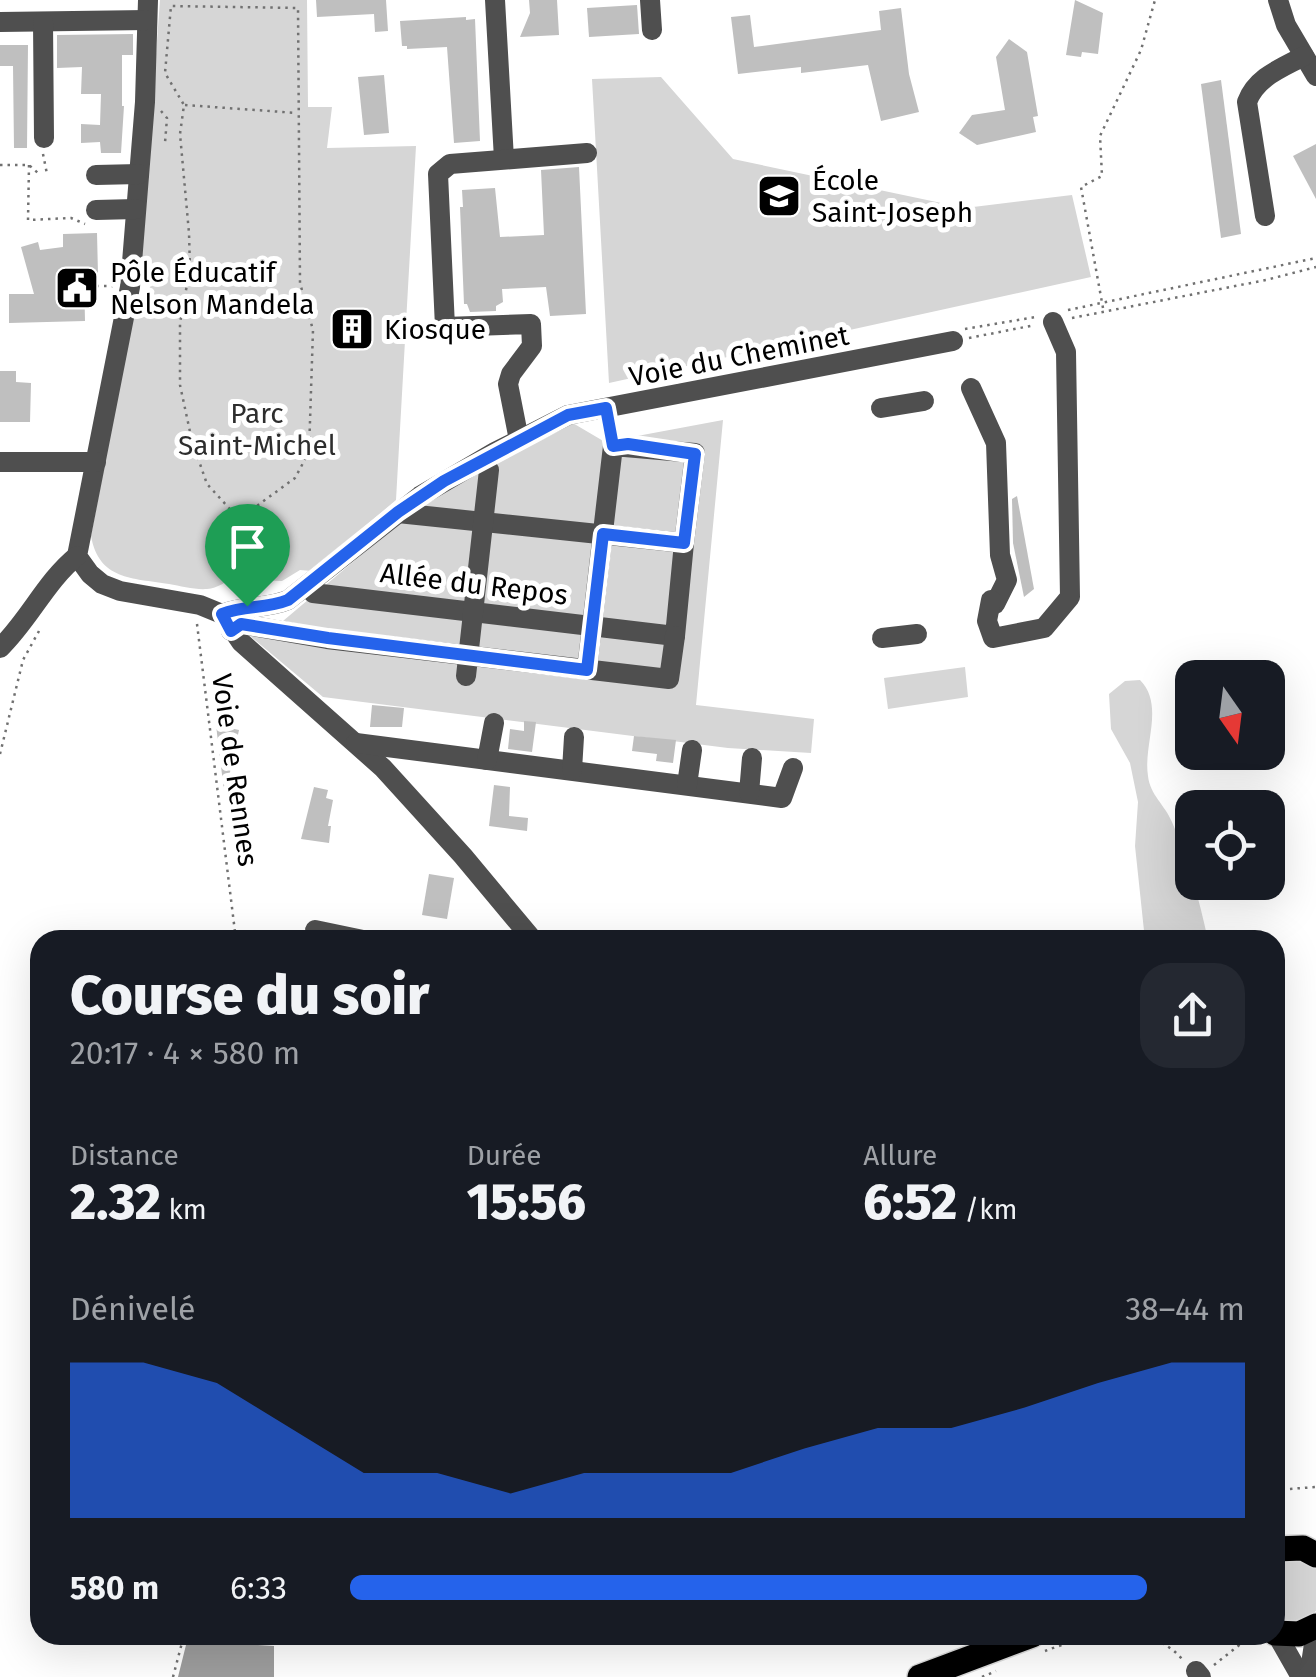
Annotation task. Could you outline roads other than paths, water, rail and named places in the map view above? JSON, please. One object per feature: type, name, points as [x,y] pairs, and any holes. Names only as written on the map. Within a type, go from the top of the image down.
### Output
[{"type":"main road","points":[[1285,1547],[1303,1548],[1316,1556]]},
{"type":"main road","points":[[1285,1633],[1316,1628]]},
{"type":"main road","points":[[920,1677],[1032,1645]]},
{"type":"street","points":[[496,0],[503,152]]},
{"type":"street","points":[[650,0],[652,30]]},
{"type":"street","points":[[1278,0],[1286,25],[1316,76]]},
{"type":"street","points":[[0,22],[43,22],[158,8],[130,286],[79,545],[19,630],[0,648]]},
{"type":"street","points":[[43,22],[44,138]]},
{"type":"street","points":[[1264,216],[1247,102],[1258,83],[1304,56]]},
{"type":"street","points":[[519,440],[508,384],[532,346],[530,324],[445,328],[438,174],[450,164],[503,152],[587,153]]},
{"type":"street","points":[[96,174],[139,174]]},
{"type":"street","points":[[97,219],[136,209]]},
{"type":"street","points":[[971,388],[996,443],[1000,555],[1007,580],[987,621],[992,638],[1044,628],[1070,597],[1066,352],[1044,323]]},
{"type":"street","name":"Voie du Cheminet","points":[[227,623],[247,606],[280,603],[308,586],[398,512],[444,481],[568,415],[953,342]]},
{"type":"street","points":[[881,408],[924,401]]},
{"type":"street","points":[[587,670],[613,446],[606,408]]},
{"type":"street","points":[[227,623],[467,666],[587,670],[668,679],[695,454],[628,444],[613,446]]},
{"type":"street","points":[[0,462],[96,462]]},
{"type":"street","points":[[467,666],[489,470]]},
{"type":"street","points":[[398,512],[684,543]]},
{"type":"street","points":[[79,545],[90,574],[102,584],[120,591],[200,605],[227,623],[356,743],[464,856],[524,930]]},
{"type":"street","name":"Allée du Repos","points":[[308,586],[313,592],[674,636]]},
{"type":"street","points":[[882,638],[917,634]]},
{"type":"street","points":[[487,760],[494,722]]},
{"type":"street","points":[[572,770],[574,737]]},
{"type":"street","points":[[356,743],[782,798],[792,768]]},
{"type":"street","points":[[687,785],[692,750]]},
{"type":"street","points":[[748,793],[752,758]]},
{"type":"street","points":[[1309,1677],[1316,1628]]},
{"type":"street","points":[[1283,1645],[1300,1677]]},
{"type":"place","name":"École Saint-Joseph","points":[[779,196]]},
{"type":"place","name":"Pôle Éducatif Nelson Mandela","points":[[77,288]]},
{"type":"place","name":"Kiosque","points":[[352,329]]},
{"type":"park label","name":"Parc Saint-Michel","points":[[257,429]]}]
